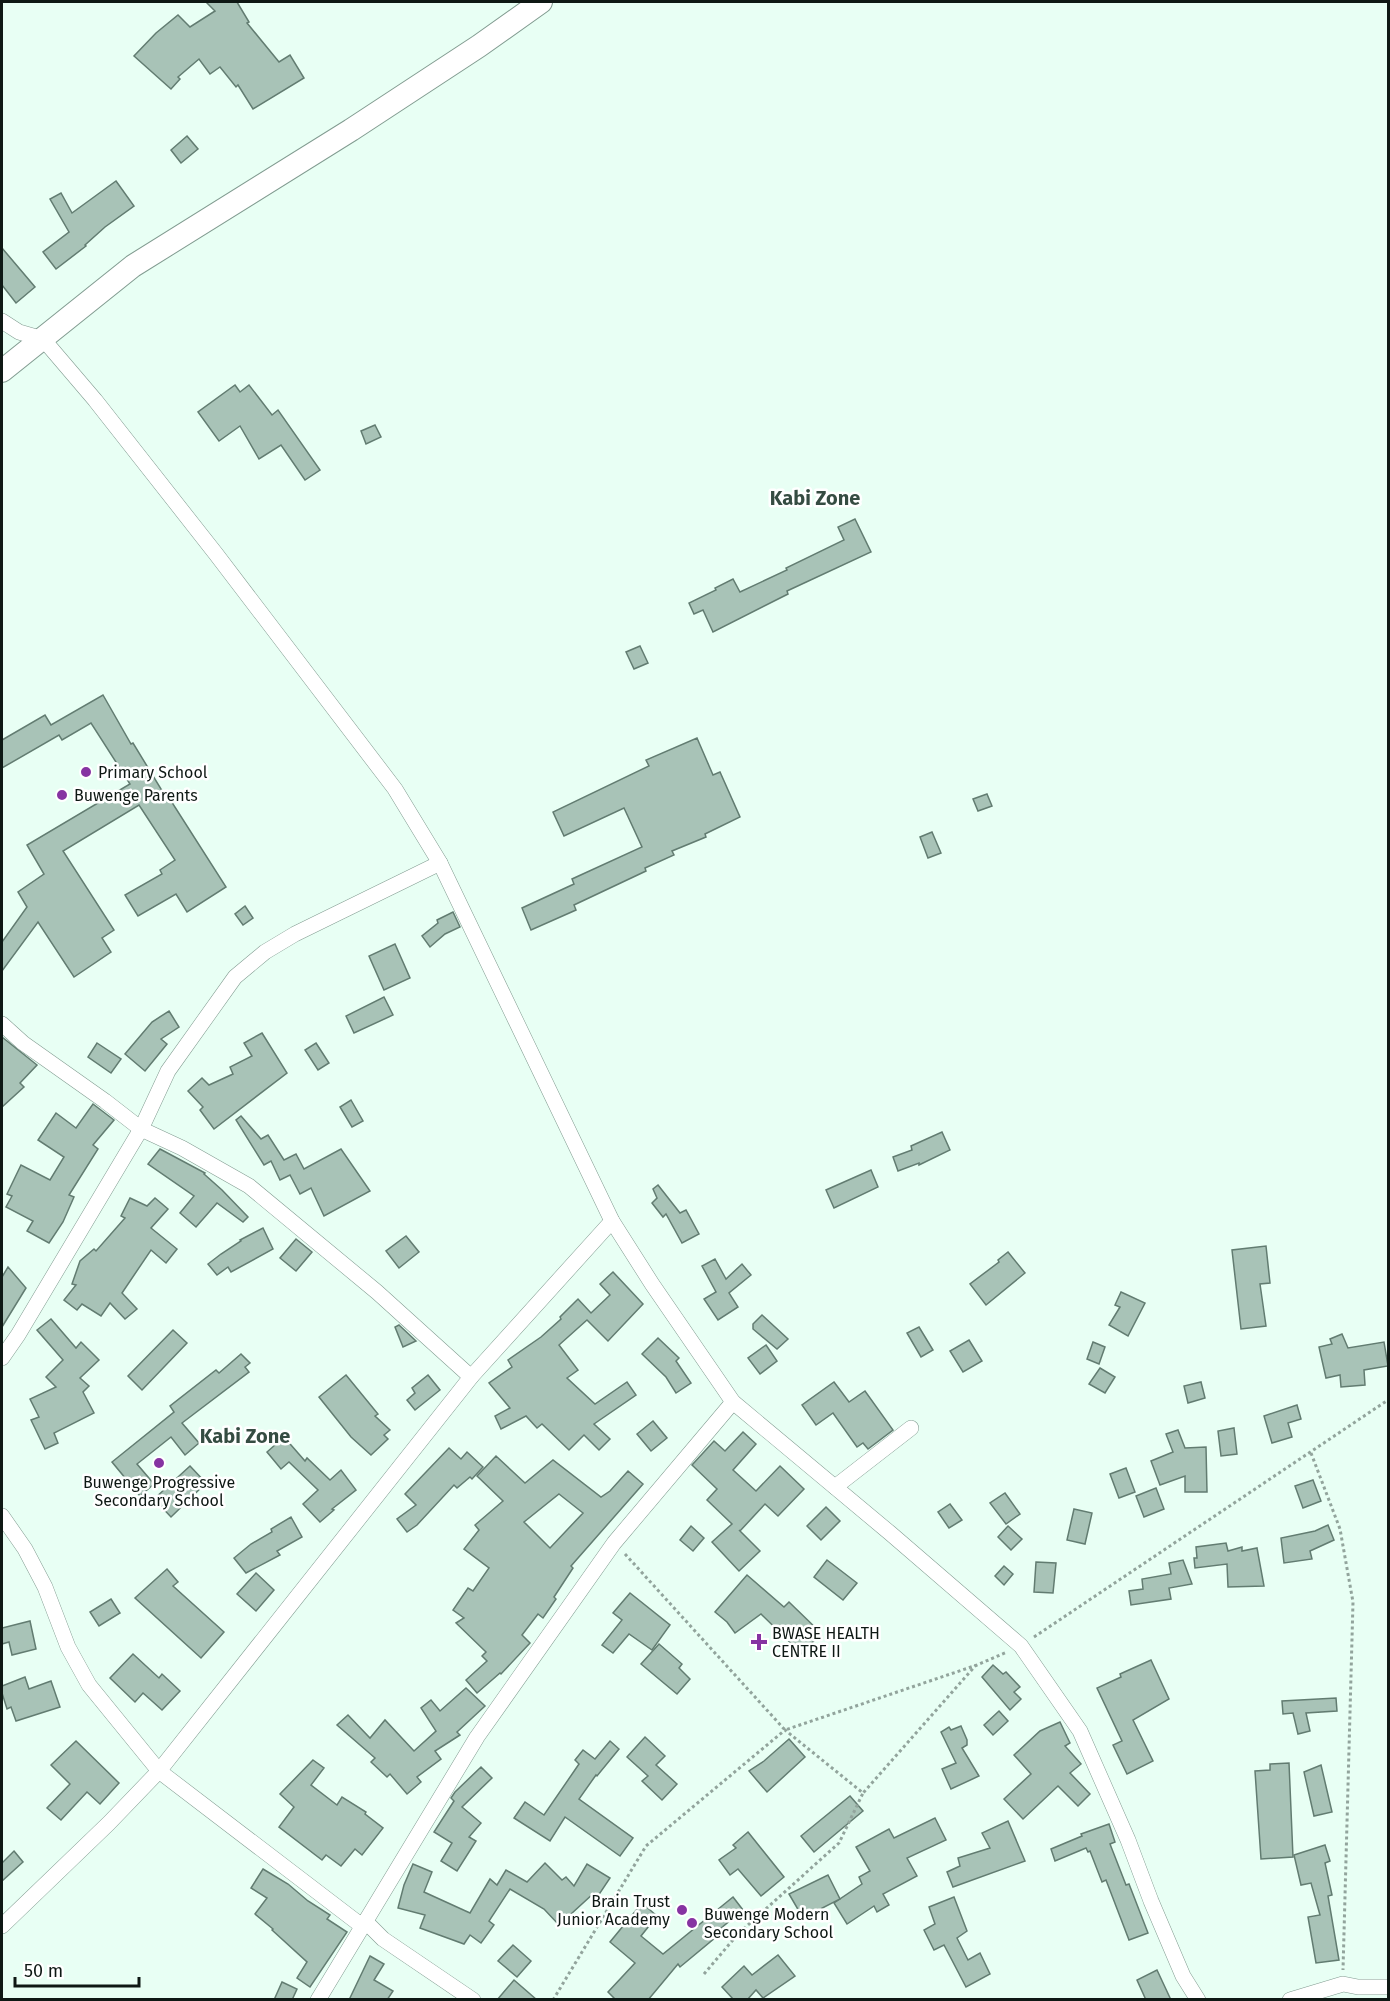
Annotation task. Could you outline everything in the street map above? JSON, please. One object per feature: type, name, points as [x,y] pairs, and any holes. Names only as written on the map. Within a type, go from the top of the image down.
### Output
[{"type":"main road","points":[[2,371],[133,266],[351,130],[479,46],[540,2]]},
{"type":"street","points":[[2,321],[19,332],[43,339],[95,400],[395,789],[440,863],[612,1221],[733,1402],[1021,1646],[1080,1731],[1128,1840],[1150,1901],[1183,1976],[1198,2000]]},
{"type":"street","points":[[2,1358],[141,1129],[168,1071],[235,977],[265,952],[295,934],[440,863]]},
{"type":"street","points":[[2,1024],[23,1043],[141,1129],[182,1148],[249,1186],[377,1292],[471,1377]]},
{"type":"street","points":[[2,1926],[109,1823],[159,1771],[471,1377],[612,1221]]},
{"type":"street","points":[[318,2000],[477,1737],[614,1543],[733,1402]]},
{"type":"street","points":[[835,1487],[911,1428]]},
{"type":"street","points":[[2,1516],[25,1549],[45,1587],[68,1647],[89,1685],[159,1771],[383,1939],[473,2000]]},
{"type":"street","points":[[1290,2000],[1343,1984],[1358,1987],[1389,1987]]},
{"type":"path","points":[[554,2000],[646,1846],[785,1730],[977,1665],[1021,1646],[1389,1400]]},
{"type":"path","points":[[1310,1452],[1340,1529],[1353,1602],[1343,1984]]},
{"type":"path","points":[[614,1543],[785,1730],[863,1793]]},
{"type":"path","points":[[704,1974],[738,1934],[839,1843],[863,1793],[977,1665]]},
{"type":"building","points":[[206,2],[237,2],[249,22],[247,23],[279,62],[290,55],[304,78],[253,109],[238,85],[236,87],[220,67],[210,74],[199,59],[178,77],[180,79],[171,89],[134,56],[156,33],[178,15],[190,27],[215,11]]},
{"type":"building","points":[[187,136],[198,149],[181,163],[171,150]]},
{"type":"building","points":[[116,181],[134,206],[105,227],[86,246],[56,269],[43,252],[69,232],[50,199],[61,193],[72,213]]},
{"type":"building","points":[[2,248],[35,287],[16,303],[2,285]]},
{"type":"building","points":[[235,385],[240,392],[249,385],[272,415],[278,410],[320,470],[305,480],[281,445],[259,459],[240,426],[219,441],[198,412]]},
{"type":"building","points":[[375,425],[381,437],[366,444],[361,431]]},
{"type":"building","points":[[855,519],[871,552],[787,591],[788,594],[713,632],[703,610],[694,614],[689,603],[733,579],[740,592],[844,540],[838,527]]},
{"type":"building","points":[[640,646],[648,663],[634,669],[626,652]]},
{"type":"building","points":[[103,695],[131,744],[133,743],[226,887],[187,912],[176,894],[138,916],[125,895],[162,874],[160,870],[175,860],[139,805],[63,851],[114,930],[102,938],[111,952],[74,977],[38,922],[2,971],[2,942],[27,907],[18,892],[44,874],[27,845],[130,784],[91,723],[62,740],[59,735],[2,768],[2,740],[45,715],[51,725]]},
{"type":"building","points":[[697,738],[713,775],[720,772],[740,817],[705,834],[706,837],[672,851],[674,855],[645,868],[646,871],[574,905],[576,910],[531,930],[522,908],[574,884],[572,879],[642,847],[624,808],[564,836],[553,812],[649,766],[646,760]]},
{"type":"building","points":[[987,794],[992,806],[978,811],[973,799]]},
{"type":"building","points":[[932,832],[941,853],[928,858],[920,837]]},
{"type":"building","points":[[245,906],[253,918],[243,925],[235,914]]},
{"type":"building","points":[[453,912],[460,927],[445,934],[430,947],[422,936],[438,923],[437,920]]},
{"type":"building","points":[[395,944],[410,978],[384,990],[369,956]]},
{"type":"building","points":[[384,997],[393,1015],[354,1033],[346,1016]]},
{"type":"building","points":[[169,1011],[179,1027],[161,1039],[167,1044],[145,1071],[125,1054],[152,1022]]},
{"type":"building","points":[[262,1033],[287,1073],[214,1129],[200,1110],[203,1107],[188,1091],[202,1078],[209,1085],[233,1074],[230,1067],[252,1056],[244,1043]]},
{"type":"building","points":[[2,1037],[37,1065],[20,1083],[24,1087],[2,1107]]},
{"type":"building","points":[[97,1043],[121,1059],[111,1073],[88,1057]]},
{"type":"building","points":[[316,1043],[329,1063],[318,1070],[305,1050]]},
{"type":"building","points":[[351,1100],[363,1121],[352,1127],[340,1107]]},
{"type":"building","points":[[93,1104],[114,1120],[93,1145],[98,1149],[69,1195],[74,1197],[63,1222],[49,1243],[27,1231],[33,1221],[6,1207],[12,1196],[7,1194],[21,1165],[50,1180],[64,1157],[38,1140],[56,1113],[76,1128]]},
{"type":"building","points":[[241,1116],[261,1139],[268,1135],[284,1160],[296,1154],[304,1169],[341,1149],[370,1191],[324,1216],[311,1188],[300,1194],[290,1175],[280,1180],[271,1161],[264,1165],[236,1120]]},
{"type":"building","points":[[942,1132],[950,1150],[919,1165],[919,1163],[898,1171],[893,1157],[912,1150],[911,1146]]},
{"type":"building","points":[[160,1149],[205,1173],[248,1217],[243,1222],[217,1203],[196,1227],[180,1213],[194,1196],[148,1164]]},
{"type":"building","points":[[871,1170],[878,1187],[834,1208],[826,1190]]},
{"type":"building","points":[[658,1185],[680,1213],[686,1210],[699,1234],[682,1243],[666,1214],[663,1217],[652,1203],[657,1198],[653,1189]]},
{"type":"building","points":[[130,1198],[147,1206],[155,1198],[168,1209],[151,1228],[177,1249],[166,1263],[151,1250],[122,1293],[137,1309],[125,1319],[110,1303],[101,1316],[82,1304],[77,1310],[64,1300],[76,1285],[72,1284],[80,1261],[94,1249],[96,1251],[125,1218],[121,1216]]},
{"type":"building","points":[[263,1228],[273,1249],[231,1272],[228,1267],[217,1275],[208,1264],[240,1240]]},
{"type":"building","points":[[406,1236],[419,1252],[399,1268],[386,1251]]},
{"type":"building","points":[[296,1239],[312,1252],[296,1271],[280,1258]]},
{"type":"building","points":[[1266,1246],[1270,1283],[1260,1284],[1266,1326],[1241,1329],[1232,1250]]},
{"type":"building","points":[[1008,1252],[1025,1273],[986,1305],[970,1284],[999,1262],[998,1260]]},
{"type":"building","points":[[715,1259],[726,1279],[742,1264],[751,1275],[729,1293],[738,1307],[718,1320],[704,1299],[716,1292],[702,1266]]},
{"type":"building","points":[[8,1267],[26,1288],[2,1327],[2,1277]]},
{"type":"building","points":[[613,1272],[643,1304],[608,1341],[587,1320],[559,1345],[578,1370],[567,1378],[595,1404],[627,1382],[636,1395],[594,1424],[610,1439],[599,1450],[584,1435],[569,1450],[542,1424],[537,1428],[526,1416],[501,1429],[495,1416],[510,1408],[489,1383],[512,1367],[508,1360],[541,1337],[578,1299],[591,1313],[610,1295],[600,1284]]},
{"type":"building","points":[[1121,1292],[1145,1303],[1128,1336],[1109,1325],[1120,1307],[1115,1305]]},
{"type":"building","points":[[762,1315],[788,1339],[777,1349],[753,1329],[753,1324]]},
{"type":"building","points":[[51,1319],[76,1348],[81,1342],[99,1360],[80,1378],[89,1386],[83,1392],[94,1413],[54,1433],[58,1443],[45,1449],[31,1420],[39,1417],[30,1399],[56,1387],[46,1377],[63,1360],[37,1330]]},
{"type":"building","points":[[399,1325],[416,1341],[403,1347],[395,1327]]},
{"type":"building","points":[[919,1327],[933,1350],[921,1357],[907,1333]]},
{"type":"building","points":[[173,1330],[187,1343],[142,1390],[128,1376]]},
{"type":"building","points":[[1342,1334],[1348,1348],[1384,1342],[1388,1366],[1364,1370],[1365,1385],[1341,1387],[1340,1375],[1326,1378],[1319,1347],[1332,1344],[1330,1339]]},
{"type":"building","points":[[658,1338],[679,1358],[676,1361],[691,1383],[676,1393],[666,1377],[642,1354]]},
{"type":"building","points":[[969,1340],[982,1361],[963,1372],[950,1351]]},
{"type":"building","points":[[1093,1342],[1105,1347],[1099,1364],[1087,1359]]},
{"type":"building","points":[[766,1345],[777,1361],[760,1374],[748,1358]]},
{"type":"building","points":[[241,1354],[250,1363],[245,1367],[249,1372],[182,1423],[199,1443],[185,1455],[171,1437],[137,1464],[154,1484],[140,1496],[112,1462],[174,1412],[170,1406],[216,1370],[219,1373]]},
{"type":"building","points":[[1100,1368],[1115,1377],[1105,1393],[1089,1384]]},
{"type":"building","points":[[346,1375],[378,1414],[375,1416],[390,1430],[384,1435],[388,1439],[371,1455],[351,1437],[319,1397]]},
{"type":"building","points":[[428,1375],[440,1390],[415,1410],[407,1400],[415,1393],[412,1388]]},
{"type":"building","points":[[834,1382],[849,1402],[865,1391],[893,1430],[868,1449],[863,1443],[857,1447],[833,1413],[816,1425],[802,1405]]},
{"type":"building","points":[[1201,1382],[1205,1398],[1188,1403],[1184,1386]]},
{"type":"building","points":[[1297,1405],[1301,1419],[1288,1423],[1292,1437],[1272,1443],[1264,1416]]},
{"type":"building","points":[[653,1421],[667,1438],[651,1451],[637,1434]]},
{"type":"building","points":[[1234,1428],[1237,1454],[1221,1456],[1218,1431]]},
{"type":"building","points":[[1178,1430],[1185,1448],[1206,1447],[1207,1492],[1185,1492],[1185,1476],[1160,1485],[1151,1461],[1173,1452],[1166,1434]]},
{"type":"building","points":[[743,1432],[756,1444],[733,1470],[756,1491],[780,1466],[804,1489],[778,1516],[765,1504],[740,1531],[760,1551],[739,1571],[712,1542],[732,1524],[707,1500],[717,1489],[692,1465],[714,1441],[725,1451]]},
{"type":"building","points":[[284,1437],[305,1461],[307,1458],[330,1480],[341,1470],[356,1490],[320,1522],[303,1504],[318,1490],[289,1462],[281,1469],[267,1452]]},
{"type":"building","points":[[449,1448],[461,1459],[467,1452],[483,1467],[472,1479],[470,1477],[457,1488],[454,1485],[417,1525],[407,1532],[397,1519],[416,1505],[405,1494]]},
{"type":"building","points":[[496,1456],[525,1483],[553,1460],[601,1497],[610,1491],[628,1471],[643,1484],[571,1566],[573,1568],[543,1618],[538,1614],[522,1635],[530,1643],[501,1674],[477,1693],[466,1680],[487,1661],[482,1656],[486,1652],[456,1623],[464,1618],[453,1610],[468,1588],[473,1591],[489,1568],[464,1549],[479,1530],[475,1525],[503,1501],[477,1476]],"holes":[[[559,1494],[583,1513],[550,1548],[524,1522]]]},
{"type":"building","points":[[190,1466],[206,1483],[171,1517],[154,1499]]},
{"type":"building","points":[[1126,1468],[1135,1492],[1119,1498],[1110,1474]]},
{"type":"building","points":[[1313,1480],[1321,1501],[1303,1508],[1295,1486]]},
{"type":"building","points":[[1156,1488],[1164,1509],[1144,1517],[1136,1496]]},
{"type":"building","points":[[1005,1493],[1020,1514],[1006,1524],[990,1503]]},
{"type":"building","points":[[950,1504],[962,1520],[949,1528],[938,1512]]},
{"type":"building","points":[[826,1507],[840,1521],[821,1540],[807,1526]]},
{"type":"building","points":[[1074,1509],[1092,1513],[1085,1544],[1067,1540]]},
{"type":"building","points":[[291,1517],[302,1537],[277,1551],[280,1555],[246,1573],[234,1558],[251,1544],[272,1532],[271,1529]]},
{"type":"building","points":[[1328,1525],[1334,1540],[1310,1551],[1312,1559],[1284,1563],[1281,1538],[1315,1531]]},
{"type":"building","points":[[691,1526],[704,1538],[693,1551],[680,1540]]},
{"type":"building","points":[[1008,1526],[1022,1539],[1011,1550],[998,1537]]},
{"type":"building","points":[[1226,1543],[1228,1551],[1242,1547],[1242,1551],[1257,1548],[1264,1586],[1228,1587],[1227,1564],[1195,1568],[1196,1547]]},
{"type":"building","points":[[827,1560],[857,1583],[843,1600],[814,1577]]},
{"type":"building","points":[[1183,1560],[1192,1584],[1169,1588],[1171,1599],[1131,1605],[1129,1591],[1143,1589],[1142,1579],[1171,1574],[1169,1563]]},
{"type":"building","points":[[1036,1562],[1056,1563],[1053,1593],[1034,1592]]},
{"type":"building","points":[[1004,1566],[1013,1574],[1004,1585],[995,1576]]},
{"type":"building","points":[[167,1569],[178,1582],[173,1586],[224,1632],[201,1658],[135,1598]]},
{"type":"building","points":[[256,1573],[274,1590],[256,1611],[237,1594]]},
{"type":"building","points":[[747,1575],[784,1607],[789,1602],[821,1633],[802,1654],[761,1614],[735,1633],[715,1612]]},
{"type":"building","points":[[630,1593],[670,1625],[652,1650],[629,1634],[613,1653],[602,1645],[622,1620],[613,1613]]},
{"type":"building","points":[[111,1599],[120,1613],[99,1626],[90,1612]]},
{"type":"building","points":[[30,1621],[36,1649],[12,1655],[9,1642],[2,1644],[2,1628]]},
{"type":"building","points":[[659,1644],[682,1664],[679,1668],[690,1679],[677,1694],[641,1664]]},
{"type":"building","points":[[133,1654],[159,1678],[162,1674],[180,1691],[162,1710],[143,1693],[135,1702],[110,1678]]},
{"type":"building","points":[[1151,1660],[1169,1699],[1133,1720],[1153,1761],[1127,1774],[1113,1745],[1122,1741],[1097,1688],[1121,1677],[1120,1674]]},
{"type":"building","points":[[993,1665],[1003,1674],[1006,1672],[1020,1687],[1014,1692],[1021,1699],[1010,1710],[982,1677]]},
{"type":"building","points":[[25,1677],[29,1689],[51,1681],[60,1707],[16,1721],[11,1707],[7,1709],[2,1686]]},
{"type":"building","points":[[466,1688],[485,1706],[457,1732],[460,1735],[435,1751],[441,1759],[417,1777],[421,1782],[407,1794],[390,1774],[387,1777],[371,1762],[375,1758],[337,1725],[348,1715],[370,1738],[385,1720],[414,1751],[436,1731],[421,1708],[431,1700],[440,1711]]},
{"type":"building","points":[[1336,1698],[1337,1711],[1306,1713],[1310,1731],[1298,1734],[1293,1713],[1283,1714],[1282,1701]]},
{"type":"building","points":[[999,1711],[1008,1721],[993,1735],[984,1725]]},
{"type":"building","points":[[1060,1722],[1070,1743],[1065,1746],[1081,1764],[1070,1773],[1090,1794],[1078,1806],[1058,1786],[1023,1819],[1004,1799],[1031,1774],[1014,1755],[1040,1731]]},
{"type":"building","points":[[961,1726],[967,1740],[967,1745],[962,1748],[979,1776],[951,1789],[942,1769],[956,1763],[941,1732],[949,1727],[951,1730]]},
{"type":"building","points":[[645,1737],[665,1756],[656,1765],[677,1784],[662,1800],[642,1781],[648,1776],[627,1757]]},
{"type":"building","points":[[789,1739],[805,1757],[767,1792],[749,1771]]},
{"type":"building","points":[[76,1741],[119,1783],[100,1804],[87,1792],[61,1820],[47,1808],[70,1784],[51,1765]]},
{"type":"building","points":[[610,1741],[619,1749],[579,1799],[633,1838],[620,1856],[565,1817],[550,1841],[514,1818],[525,1802],[544,1815],[579,1764],[575,1760],[583,1750],[595,1759]]},
{"type":"building","points":[[313,1760],[324,1768],[311,1785],[337,1805],[342,1797],[366,1812],[365,1814],[383,1828],[362,1855],[355,1849],[341,1866],[326,1855],[322,1860],[279,1827],[294,1807],[280,1794]]},
{"type":"building","points":[[1289,1763],[1293,1857],[1261,1859],[1255,1771],[1270,1770],[1270,1764]]},
{"type":"building","points":[[1321,1765],[1332,1812],[1314,1816],[1304,1772]]},
{"type":"building","points":[[481,1767],[492,1778],[462,1807],[481,1823],[469,1837],[476,1841],[457,1871],[441,1861],[452,1843],[434,1832],[454,1801],[451,1798],[455,1792]]},
{"type":"building","points":[[850,1796],[863,1811],[814,1852],[801,1836]]},
{"type":"building","points":[[935,1818],[946,1840],[907,1858],[917,1876],[883,1894],[889,1905],[877,1912],[874,1906],[847,1924],[834,1903],[862,1884],[859,1877],[870,1871],[856,1847],[889,1829],[894,1838]]},
{"type":"building","points":[[1008,1821],[1025,1861],[953,1887],[947,1872],[960,1866],[958,1858],[990,1848],[982,1833]]},
{"type":"building","points":[[1109,1824],[1115,1842],[1110,1844],[1148,1933],[1129,1940],[1106,1880],[1102,1882],[1090,1851],[1088,1852],[1086,1848],[1055,1861],[1051,1849],[1082,1836],[1081,1834]]},
{"type":"building","points":[[748,1832],[784,1877],[761,1896],[738,1869],[730,1875],[719,1860],[736,1848],[733,1845]]},
{"type":"building","points":[[1325,1845],[1330,1861],[1325,1863],[1332,1895],[1328,1896],[1339,1960],[1316,1963],[1308,1917],[1320,1915],[1311,1883],[1301,1885],[1294,1855]]},
{"type":"building","points":[[14,1851],[23,1862],[2,1881],[2,1863]]},
{"type":"building","points":[[545,1863],[562,1880],[566,1877],[574,1886],[587,1864],[610,1878],[598,1896],[594,1893],[559,1925],[544,1909],[510,1889],[489,1921],[494,1925],[481,1943],[470,1935],[464,1944],[420,1928],[425,1915],[398,1908],[413,1864],[432,1872],[424,1892],[470,1913],[490,1879],[497,1885],[506,1870],[527,1882]]},
{"type":"building","points":[[263,1869],[330,1915],[327,1919],[347,1932],[310,1987],[297,1978],[307,1962],[255,1914],[267,1898],[251,1888]]},
{"type":"building","points":[[828,1875],[840,1899],[803,1918],[789,1894]]},
{"type":"building","points":[[733,1897],[743,1910],[714,1934],[716,1937],[680,1967],[678,1964],[648,2000],[616,2000],[608,1992],[635,1963],[610,1942],[642,1903],[657,1916],[641,1936],[663,1954]]},
{"type":"building","points":[[954,1897],[967,1931],[957,1938],[968,1960],[980,1953],[990,1974],[966,1987],[944,1945],[934,1950],[924,1930],[935,1924],[929,1907]]},
{"type":"building","points":[[513,1945],[531,1961],[517,1977],[498,1961]]},
{"type":"building","points":[[778,1955],[795,1976],[763,1998],[756,1990],[747,2000],[734,2000],[722,1987],[744,1966],[752,1975]]},
{"type":"building","points":[[370,1956],[384,1964],[374,1980],[393,1991],[387,2000],[349,2000]]},
{"type":"building","points":[[1157,1970],[1171,2000],[1146,2000],[1137,1980]]},
{"type":"building","points":[[514,1980],[537,2000],[497,2000]]},
{"type":"building","points":[[282,1982],[297,1989],[292,2000],[274,2000]]},
{"type":"place","name":"Primary School","points":[[86,772]]},
{"type":"place","name":"Buwenge Parents","points":[[62,795]]},
{"type":"place","name":"Buwenge Progressive Secondary School","points":[[159,1463]]},
{"type":"place","name":"BWASE HEALTH CENTRE II","points":[[759,1642]]},
{"type":"place","name":"Brain Trust Junior Academy","points":[[682,1910]]},
{"type":"place","name":"Buwenge Modern Secondary School","points":[[692,1923]]},
{"type":"district","name":"Kabi Zone","points":[[815,498]]},
{"type":"district","name":"Kabi Zone","points":[[245,1436]]}]
